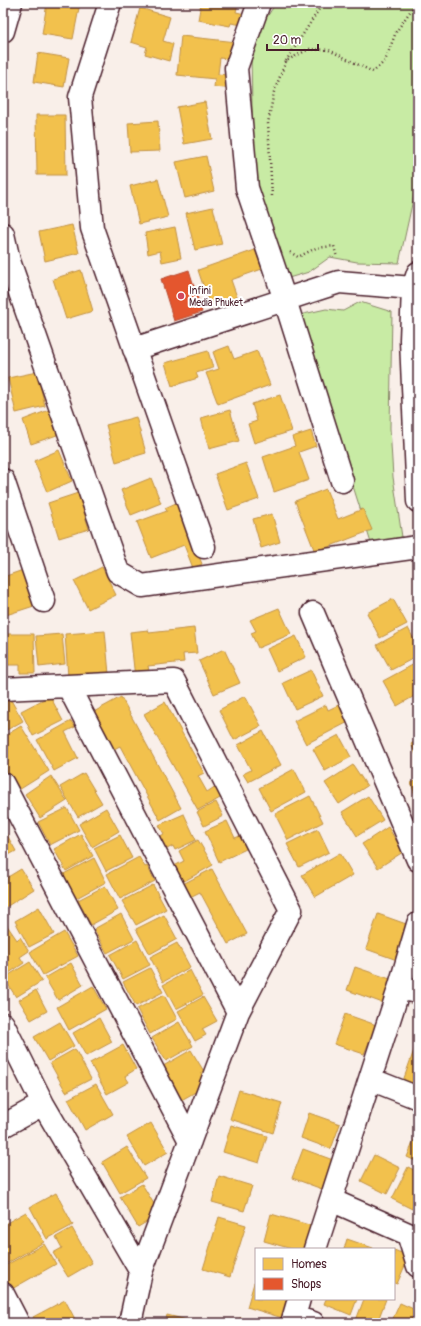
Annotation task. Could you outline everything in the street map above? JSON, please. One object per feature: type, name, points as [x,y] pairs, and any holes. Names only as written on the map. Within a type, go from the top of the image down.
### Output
[{"type":"street","points":[[3,31],[11,3]]},
{"type":"street","points":[[110,3],[80,96],[92,228],[204,546]]},
{"type":"street","points":[[259,3],[236,68],[247,188],[285,300],[342,481]]},
{"type":"street","points":[[3,234],[6,262],[118,572],[142,586],[418,547]]},
{"type":"street","points":[[134,349],[339,282],[416,280],[414,341],[418,501]]},
{"type":"street","points":[[3,480],[44,601]]},
{"type":"street","points":[[313,613],[418,860]]},
{"type":"street","points":[[3,689],[174,681],[291,910],[238,1012],[141,1272],[130,1323]]},
{"type":"street","points":[[68,686],[238,1012]]},
{"type":"street","points":[[3,784],[190,1141]]},
{"type":"street","points":[[316,1248],[370,1079],[409,991],[418,924]]},
{"type":"street","points":[[3,1024],[44,1104],[141,1272]]},
{"type":"street","points":[[370,1079],[418,1098]]},
{"type":"street","points":[[3,1126],[44,1104]]},
{"type":"street","points":[[331,1200],[408,1234],[418,1266]]},
{"type":"street","points":[[3,1294],[18,1323]]},
{"type":"path","points":[[273,201],[271,194],[268,123],[274,92],[286,61],[323,3]]},
{"type":"path","points":[[286,61],[309,49],[329,50],[372,72],[385,61],[396,32],[416,3]]},
{"type":"path","points":[[288,251],[298,257],[316,248],[334,246],[337,258]]},
{"type":"green space","points":[[276,3],[418,3],[418,177],[399,263],[357,262],[330,257],[309,272],[285,279],[265,218],[253,159],[251,56],[263,23]]},
{"type":"green space","points":[[360,302],[392,312],[390,428],[393,477],[402,537],[371,543],[299,315],[326,309],[343,311]]},
{"type":"building: Homes","points":[[47,3],[80,3],[73,39],[42,34]]},
{"type":"building: Homes","points":[[150,3],[163,3],[161,7]]},
{"type":"building: Homes","points":[[201,3],[238,3],[236,12],[250,15],[248,26],[231,23],[230,26],[198,20]]},
{"type":"building: Homes","points":[[140,8],[170,17],[163,41],[173,44],[169,61],[145,54],[147,47],[131,42]]},
{"type":"building: Homes","points":[[181,36],[237,42],[235,60],[220,58],[218,74],[236,76],[235,89],[214,87],[215,79],[177,75]]},
{"type":"building: Homes","points":[[38,53],[69,58],[64,87],[34,82]]},
{"type":"building: Homes","points":[[205,102],[212,139],[184,144],[177,107]]},
{"type":"building: Homes","points":[[36,115],[65,115],[66,175],[37,175]]},
{"type":"building: Homes","points":[[158,121],[160,151],[130,152],[128,123]]},
{"type":"building: Homes","points":[[206,156],[214,191],[185,198],[176,162]]},
{"type":"building: Homes","points":[[158,179],[168,217],[139,224],[130,186]]},
{"type":"building: Homes","points":[[213,207],[222,244],[195,250],[186,213]]},
{"type":"building: Homes","points":[[72,225],[79,253],[45,261],[39,232]]},
{"type":"building: Homes","points":[[175,227],[181,258],[162,262],[160,251],[148,254],[145,233]]},
{"type":"building: Homes","points":[[255,250],[262,269],[231,280],[237,297],[210,306],[198,270]]},
{"type":"building: Homes","points":[[81,270],[93,311],[66,319],[53,279]]},
{"type":"building: Homes","points":[[229,346],[234,359],[257,351],[270,385],[218,404],[206,373],[219,369],[213,352]]},
{"type":"building: Homes","points":[[208,351],[213,368],[196,373],[198,378],[172,386],[165,363]]},
{"type":"building: Homes","points":[[37,372],[45,406],[16,413],[8,378]]},
{"type":"building: Homes","points":[[280,395],[292,431],[254,443],[248,424],[257,421],[252,404]]},
{"type":"building: Homes","points":[[49,410],[57,435],[31,444],[23,420]]},
{"type":"building: Homes","points":[[230,410],[239,441],[209,449],[201,418]]},
{"type":"building: Homes","points":[[136,417],[146,453],[116,462],[106,425]]},
{"type":"building: Homes","points":[[311,431],[316,446],[299,452],[309,480],[274,492],[263,457],[295,446],[292,437]]},
{"type":"building: Homes","points":[[59,450],[72,481],[47,492],[34,461]]},
{"type":"building: Homes","points":[[246,463],[259,499],[228,510],[215,474]]},
{"type":"building: Homes","points":[[151,478],[161,503],[131,515],[121,490]]},
{"type":"building: Homes","points":[[326,489],[338,519],[363,509],[372,530],[315,552],[295,501]]},
{"type":"building: Homes","points":[[78,493],[89,529],[59,538],[48,503]]},
{"type":"building: Homes","points":[[178,502],[202,564],[193,568],[184,545],[151,558],[137,522],[167,511],[165,508]]},
{"type":"building: Homes","points":[[272,514],[280,542],[261,548],[253,519]]},
{"type":"building: Homes","points":[[102,567],[116,595],[88,609],[74,581]]},
{"type":"building: Homes","points":[[26,569],[37,605],[3,616],[3,577]]},
{"type":"building: Homes","points":[[393,599],[407,624],[380,638],[367,613]]},
{"type":"building: Homes","points":[[279,608],[291,634],[258,648],[251,633],[256,631],[250,620]]},
{"type":"building: Homes","points":[[194,628],[197,653],[183,654],[184,662],[148,666],[150,676],[135,678],[130,632],[148,630],[149,633]]},
{"type":"building: Homes","points":[[408,628],[418,647],[418,656],[391,670],[377,645]]},
{"type":"building: Homes","points":[[105,631],[109,674],[68,677],[65,634]]},
{"type":"building: Homes","points":[[4,634],[34,634],[35,673],[20,673],[20,665],[5,665]]},
{"type":"building: Homes","points":[[62,634],[65,664],[39,667],[36,636]]},
{"type":"building: Homes","points":[[296,636],[306,657],[277,671],[267,649]]},
{"type":"building: Homes","points":[[224,649],[240,683],[214,694],[199,661]]},
{"type":"building: Homes","points":[[418,662],[418,694],[397,706],[383,681]]},
{"type":"building: Homes","points":[[311,670],[323,696],[295,709],[283,683]]},
{"type":"building: Homes","points":[[8,695],[23,721],[3,732],[3,698]]},
{"type":"building: Homes","points":[[50,696],[63,721],[33,736],[21,711]]},
{"type":"building: Homes","points":[[245,696],[261,726],[234,740],[219,710]]},
{"type":"building: Homes","points":[[121,697],[181,808],[160,820],[120,746],[110,751],[90,714]]},
{"type":"building: Homes","points":[[347,701],[356,718],[306,744],[294,721],[326,705],[328,710]]},
{"type":"building: Homes","points":[[165,702],[204,773],[198,776],[207,792],[216,786],[222,797],[198,810],[144,714]]},
{"type":"building: Homes","points":[[71,721],[75,727],[65,732],[78,758],[54,771],[37,740]]},
{"type":"building: Homes","points":[[21,726],[49,771],[14,793],[3,775],[3,737]]},
{"type":"building: Homes","points":[[263,731],[281,765],[248,782],[243,774],[251,770],[238,745]]},
{"type":"building: Homes","points":[[339,735],[351,757],[325,771],[313,749]]},
{"type":"building: Homes","points":[[418,740],[418,758],[411,744]]},
{"type":"building: Homes","points":[[353,765],[367,786],[339,804],[325,783]]},
{"type":"building: Homes","points":[[294,769],[306,792],[271,811],[259,788]]},
{"type":"building: Homes","points":[[84,773],[102,803],[78,817],[60,787]]},
{"type":"building: Homes","points":[[51,776],[67,801],[40,818],[25,794]]},
{"type":"building: Homes","points":[[418,780],[418,803],[411,783]]},
{"type":"building: Homes","points":[[310,796],[323,822],[288,840],[275,814]]},
{"type":"building: Homes","points":[[368,796],[383,820],[357,836],[342,812]]},
{"type":"building: Homes","points":[[216,802],[223,816],[204,826],[197,812]]},
{"type":"building: Homes","points":[[67,808],[79,830],[50,845],[38,822]]},
{"type":"building: Homes","points":[[106,808],[119,831],[92,847],[79,824]]},
{"type":"building: Homes","points":[[184,814],[196,840],[175,850],[173,846],[161,852],[155,839],[164,834],[159,825]]},
{"type":"building: Homes","points":[[227,821],[235,838],[240,836],[246,849],[219,862],[205,831]]},
{"type":"building: Homes","points":[[388,827],[403,852],[378,868],[362,844]]},
{"type":"building: Homes","points":[[3,828],[16,851],[3,858]]},
{"type":"building: Homes","points":[[318,829],[329,852],[299,867],[287,844]]},
{"type":"building: Homes","points":[[81,834],[93,856],[66,871],[54,849]]},
{"type":"building: Homes","points":[[120,835],[132,858],[106,871],[94,848]]},
{"type":"building: Homes","points":[[198,840],[213,865],[179,884],[170,868],[184,861],[179,851]]},
{"type":"building: Homes","points":[[340,853],[353,875],[315,897],[302,875]]},
{"type":"building: Homes","points":[[139,857],[145,867],[147,866],[155,881],[120,899],[107,874]]},
{"type":"building: Homes","points":[[94,858],[106,882],[71,901],[58,877]]},
{"type":"building: Homes","points":[[21,869],[34,889],[6,907],[3,902],[3,880]]},
{"type":"building: Homes","points":[[212,869],[247,934],[228,944],[200,892],[188,898],[181,885]]},
{"type":"building: Homes","points":[[153,885],[166,909],[136,925],[122,901]]},
{"type":"building: Homes","points":[[105,886],[118,910],[91,925],[78,900]]},
{"type":"building: Homes","points":[[39,907],[54,934],[29,947],[15,921]]},
{"type":"building: Homes","points":[[121,914],[134,939],[107,953],[94,929]]},
{"type":"building: Homes","points":[[378,914],[409,925],[397,960],[366,949]]},
{"type":"building: Homes","points":[[164,915],[177,939],[150,954],[136,929]]},
{"type":"building: Homes","points":[[6,924],[17,940],[20,937],[29,951],[20,957],[24,963],[6,975],[3,971],[3,926]]},
{"type":"building: Homes","points":[[64,932],[78,956],[43,975],[30,952]]},
{"type":"building: Homes","points":[[137,940],[150,965],[123,979],[110,955]]},
{"type":"building: Homes","points":[[177,943],[190,967],[163,982],[150,957]]},
{"type":"building: Homes","points":[[30,962],[42,981],[16,997],[4,978]]},
{"type":"building: Homes","points":[[71,963],[83,985],[58,1000],[45,978]]},
{"type":"building: Homes","points":[[355,967],[399,982],[391,1006],[347,990]]},
{"type":"building: Homes","points":[[150,968],[163,992],[136,1006],[123,982]]},
{"type":"building: Homes","points":[[190,970],[203,995],[176,1009],[163,985]]},
{"type":"building: Homes","points":[[93,986],[106,1009],[69,1030],[57,1007]]},
{"type":"building: Homes","points":[[36,990],[47,1011],[31,1020],[19,1000]]},
{"type":"building: Homes","points":[[164,995],[177,1019],[150,1034],[137,1009]]},
{"type":"building: Homes","points":[[203,997],[217,1021],[202,1029],[206,1035],[195,1041],[178,1011]]},
{"type":"building: Homes","points":[[345,1014],[382,1027],[377,1039],[371,1037],[364,1054],[334,1044]]},
{"type":"building: Homes","points":[[99,1018],[112,1042],[86,1056],[73,1033]]},
{"type":"building: Homes","points":[[60,1022],[74,1046],[48,1061],[34,1037]]},
{"type":"building: Homes","points":[[179,1022],[193,1046],[166,1061],[152,1038]]},
{"type":"building: Homes","points":[[418,1039],[418,1086],[403,1081]]},
{"type":"building: Homes","points":[[123,1045],[136,1069],[125,1076],[129,1082],[107,1094],[90,1063]]},
{"type":"building: Homes","points":[[75,1049],[91,1079],[66,1092],[50,1063]]},
{"type":"building: Homes","points":[[191,1050],[211,1083],[178,1102],[158,1069]]},
{"type":"building: Homes","points":[[96,1084],[113,1114],[85,1130],[68,1099]]},
{"type":"building: Homes","points":[[239,1090],[282,1103],[273,1133],[230,1119]]},
{"type":"building: Homes","points":[[309,1113],[340,1124],[331,1149],[301,1138]]},
{"type":"building: Homes","points":[[151,1123],[168,1152],[144,1166],[127,1137]]},
{"type":"building: Homes","points":[[231,1125],[267,1136],[259,1163],[223,1152]]},
{"type":"building: Homes","points":[[418,1131],[418,1162],[407,1157]]},
{"type":"building: Homes","points":[[127,1147],[146,1178],[120,1193],[102,1162]]},
{"type":"building: Homes","points":[[303,1149],[333,1160],[322,1189],[292,1178]]},
{"type":"building: Homes","points":[[374,1155],[400,1168],[387,1194],[361,1181]]},
{"type":"building: Homes","points":[[408,1167],[418,1172],[418,1196],[412,1209],[392,1199]]},
{"type":"building: Homes","points":[[219,1176],[252,1186],[244,1211],[212,1202]]},
{"type":"building: Homes","points":[[142,1184],[160,1214],[138,1227],[120,1197]]},
{"type":"building: Homes","points":[[56,1193],[73,1225],[47,1239],[30,1207]]},
{"type":"building: Homes","points":[[26,1212],[44,1242],[4,1265],[3,1225]]},
{"type":"building: Homes","points":[[271,1214],[316,1227],[309,1248],[288,1248],[264,1241]]},
{"type":"building: Homes","points":[[219,1217],[246,1225],[230,1277],[203,1269]]},
{"type":"building: Homes","points":[[72,1228],[92,1263],[68,1277],[53,1253],[62,1248],[56,1237]]},
{"type":"building: Homes","points":[[347,1239],[373,1248],[344,1248]]},
{"type":"building: Homes","points":[[44,1244],[56,1264],[10,1290],[3,1278],[3,1267]]},
{"type":"building: Homes","points":[[395,1250],[409,1256],[397,1284],[395,1283]]},
{"type":"building: Homes","points":[[254,1283],[255,1300],[295,1300],[289,1320],[247,1307]]},
{"type":"building: Homes","points":[[65,1300],[77,1323],[36,1323],[33,1317]]},
{"type":"building: Homes","points":[[326,1300],[357,1300],[351,1315],[324,1304]]},
{"type":"building: Homes","points":[[364,1300],[386,1300],[377,1323],[355,1323]]},
{"type":"building: Homes","points":[[400,1303],[418,1311],[418,1323],[391,1323]]},
{"type":"building: Homes","points":[[167,1315],[191,1321],[191,1323],[165,1323]]},
{"type":"building: Homes","points":[[240,1318],[269,1323],[239,1323]]},
{"type":"building: Shops","name":"Infini Media Phuket","points":[[189,270],[202,312],[174,321],[161,279]]},
{"type":"place","name":"Infini Media Phuket","points":[[181,296]]}]
